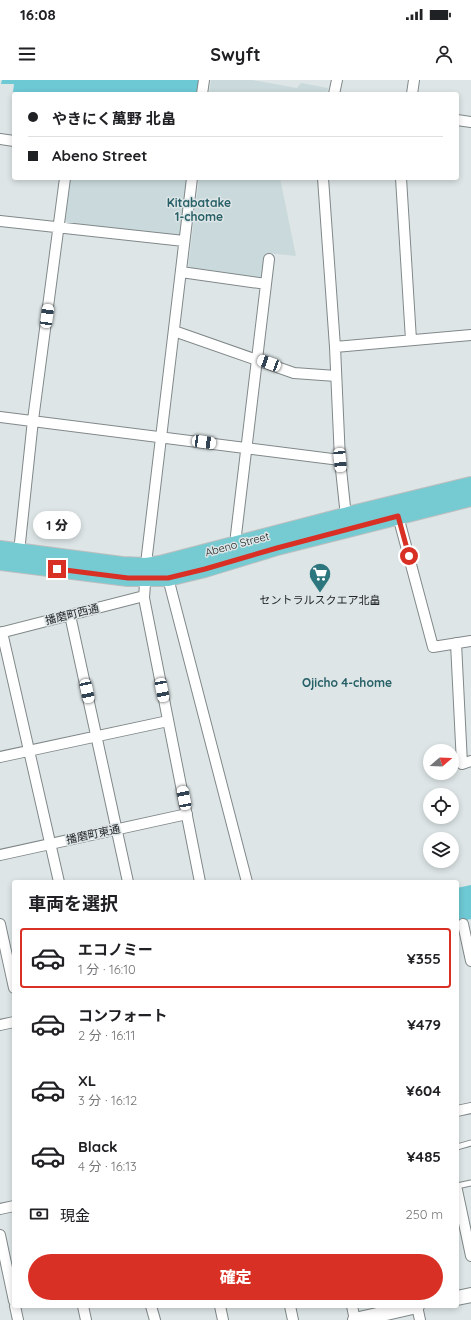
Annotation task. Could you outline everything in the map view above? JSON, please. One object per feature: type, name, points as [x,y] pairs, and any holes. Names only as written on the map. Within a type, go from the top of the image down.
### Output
[{"type":"main road","name":"Abeno Street","points":[[0,549],[122,565],[168,578],[277,548],[348,522],[471,485]]},
{"type":"main road","name":"Abeno Street","points":[[0,562],[128,578],[164,564],[237,545],[348,522],[398,516],[471,498]]},
{"type":"street","points":[[202,92],[204,80]]},
{"type":"street","points":[[334,92],[337,80]]},
{"type":"street","points":[[412,92],[414,80]]},
{"type":"street","points":[[459,120],[471,122]]},
{"type":"street","points":[[0,139],[12,141]]},
{"type":"street","points":[[19,552],[33,420],[59,227],[64,180]]},
{"type":"street","points":[[192,180],[144,596],[200,880]]},
{"type":"street","points":[[323,180],[335,347],[340,460],[348,522]]},
{"type":"street","points":[[401,180],[411,340]]},
{"type":"street","points":[[0,221],[184,242]]},
{"type":"street","points":[[237,545],[236,535],[269,259]]},
{"type":"street","points":[[181,272],[266,284]]},
{"type":"street","points":[[174,331],[294,372],[336,376]]},
{"type":"street","points":[[335,347],[471,335]]},
{"type":"street","points":[[0,417],[340,460]]},
{"type":"street","points":[[398,516],[433,647],[471,641]]},
{"type":"street","points":[[168,578],[245,880]]},
{"type":"street","name":"播磨町西通","points":[[1,632],[144,596]]},
{"type":"street","points":[[70,615],[128,880]]},
{"type":"street","points":[[1,632],[59,880]]},
{"type":"street","points":[[456,643],[462,764],[471,761]]},
{"type":"street","points":[[0,757],[168,721]]},
{"type":"street","name":"播磨町東通","points":[[0,855],[187,814]]},
{"type":"street","points":[[464,923],[471,961]]},
{"type":"street","points":[[0,924],[12,979]]},
{"type":"street","points":[[0,1025],[12,1022]]},
{"type":"street","points":[[459,1110],[471,1108]]},
{"type":"street","points":[[459,1199],[471,1256]]},
{"type":"street","points":[[0,1209],[12,1206]]},
{"type":"street","points":[[0,1235],[12,1292]]},
{"type":"street","points":[[459,1298],[471,1295]]},
{"type":"street","points":[[15,1308],[18,1320]]},
{"type":"street","points":[[83,1308],[86,1320]]},
{"type":"street","points":[[152,1308],[155,1320]]},
{"type":"street","points":[[220,1308],[223,1320]]},
{"type":"street","points":[[290,1308],[293,1320]]},
{"type":"street","points":[[352,1308],[355,1320],[408,1308]]},
{"type":"street","points":[[417,1308],[420,1320]]},
{"type":"lane","points":[[459,1146],[471,1143]]},
{"type":"lane","points":[[459,1185],[471,1182]]},
{"type":"shaded area","points":[[2,80],[200,80],[198,92],[13,92],[14,84],[1,84]]},
{"type":"shaded area","points":[[211,80],[252,80],[297,88],[301,83],[328,88],[327,92],[209,92]]},
{"type":"shaded area","points":[[70,180],[188,180],[181,234],[177,237],[68,223],[64,220]]},
{"type":"shaded area","points":[[199,180],[280,180],[296,256],[266,253],[263,278],[188,268]]},
{"type":"shaded area","points":[[471,885],[471,919],[459,922],[459,888]]},
{"type":"place","name":"セントラルスクエア北畠","points":[[320,594]]},
{"type":"district","name":"Kitabatake 1-chome","points":[[199,210]]},
{"type":"district","name":"Ojicho 4-chome","points":[[347,683]]},
{"type":"route","points":[[57,569],[128,578],[168,578],[398,516],[409,556]]}]
